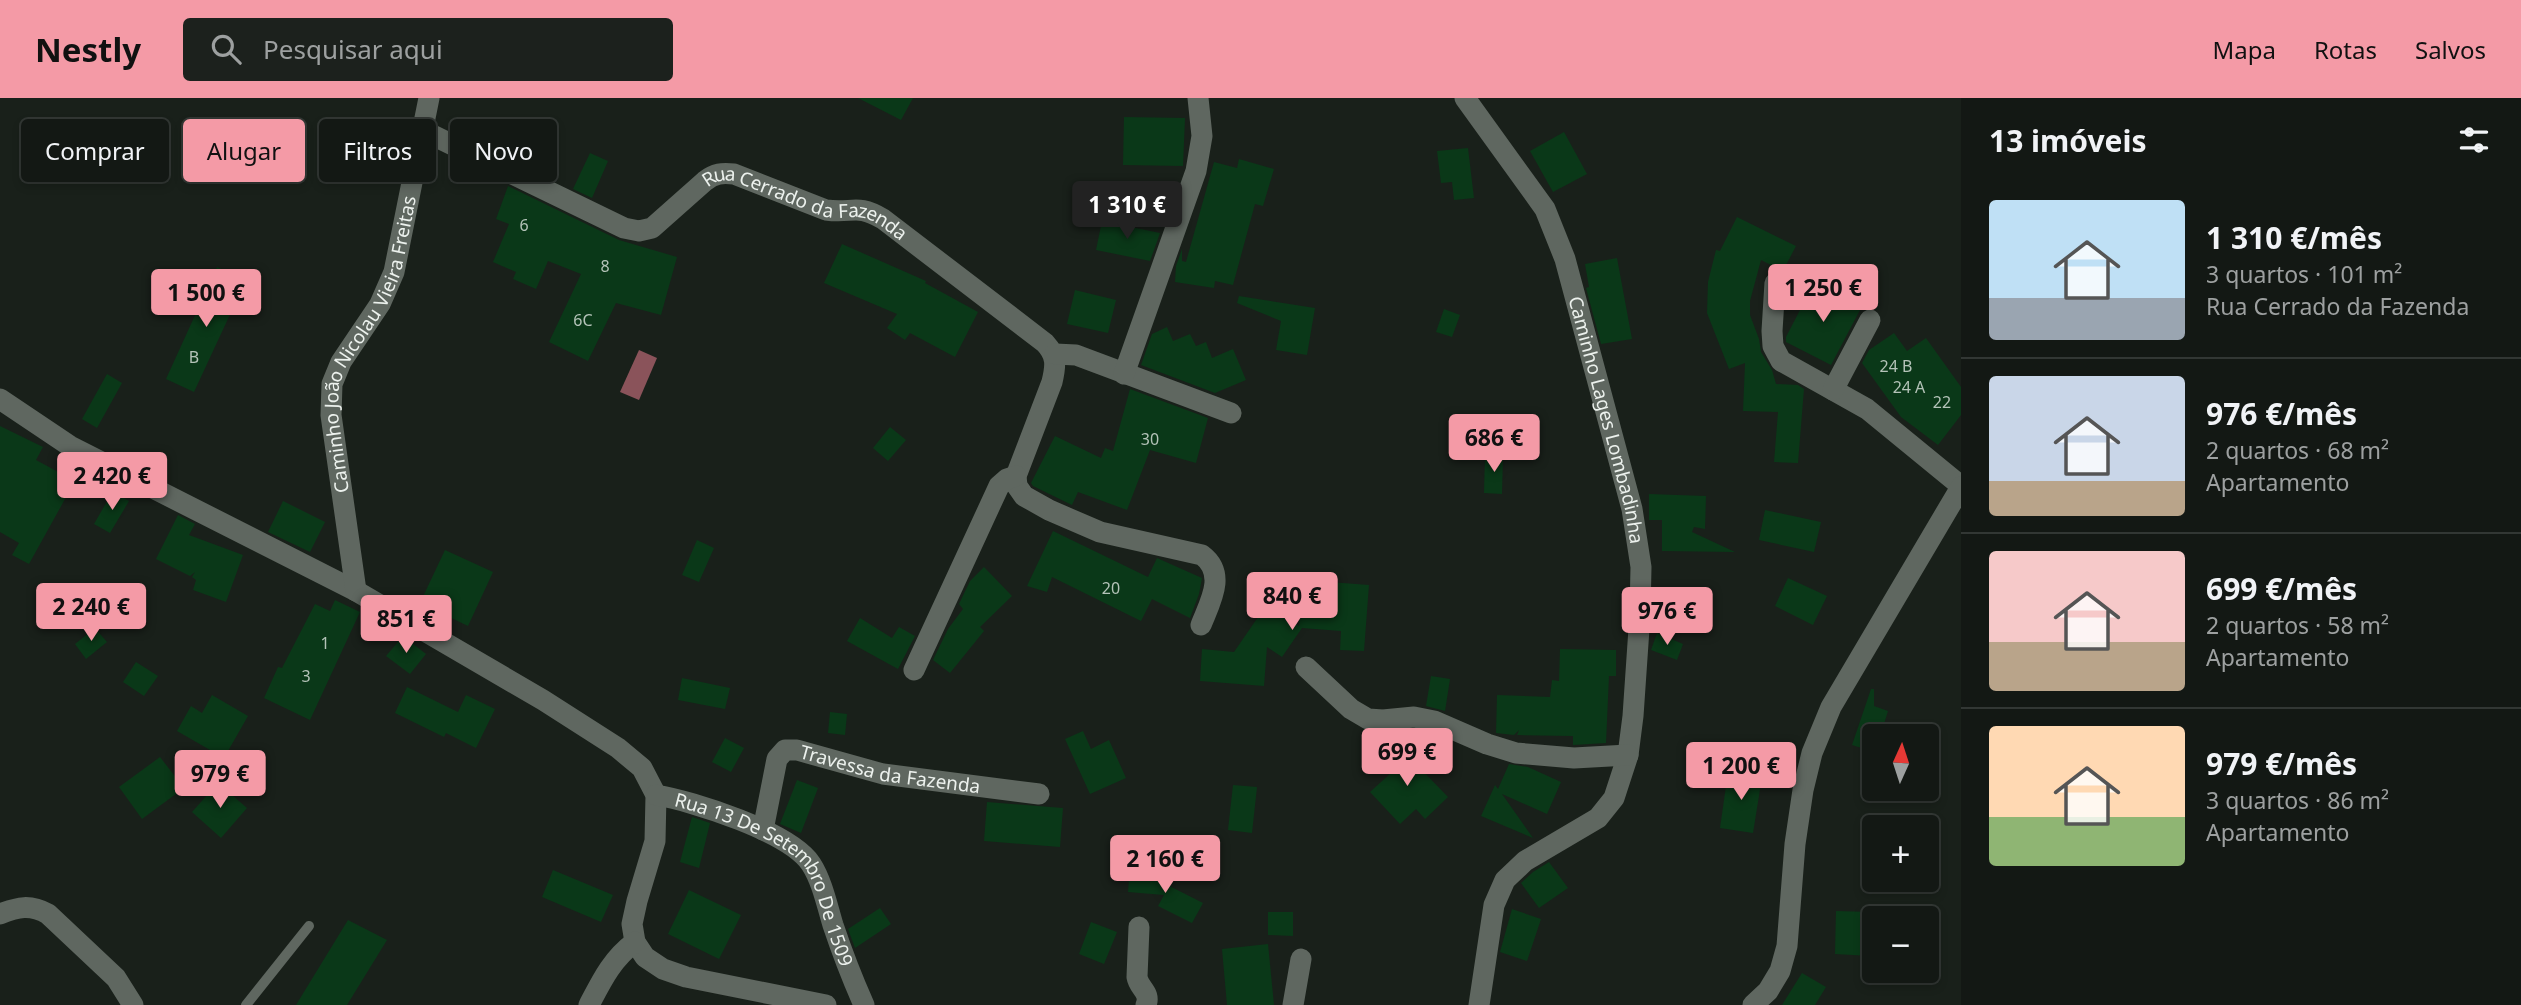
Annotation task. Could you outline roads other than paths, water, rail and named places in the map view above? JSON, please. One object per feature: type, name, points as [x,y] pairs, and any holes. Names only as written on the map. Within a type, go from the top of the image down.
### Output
[{"type":"street","name":"Caminho João Nicolau Vieira Freitas","points":[[426,119],[429,98]]},
{"type":"street","points":[[1124,374],[1196,171],[1202,136],[1198,98]]},
{"type":"street","name":"Caminho Lages Lombadinha","points":[[1465,98],[1545,209],[1565,259],[1632,509],[1641,567],[1640,614],[1628,755],[1614,798],[1598,818],[1525,862],[1505,880],[1494,905],[1479,1005]]},
{"type":"street","name":"Rua Cerrado da Fazenda","points":[[436,137],[624,228],[639,231],[652,228],[705,180],[713,174],[722,173],[734,174],[826,210],[868,210],[1045,343],[1055,354]]},
{"type":"street","name":"Caminho João Nicolau Vieira Freitas","points":[[356,591],[331,415],[332,384],[341,362],[380,304],[394,272],[413,182]]},
{"type":"street","points":[[1753,1005],[1768,991],[1780,971],[1787,946],[1795,844],[1812,753],[1831,706],[1961,487],[1867,409],[1781,361],[1773,346],[1775,283]]},
{"type":"street","points":[[1833,390],[1870,320]]},
{"type":"street","points":[[1201,625],[1214,590],[1215,574],[1211,562],[1202,555],[1100,532],[1049,510],[1024,496],[1017,486],[1016,476],[1052,382],[1055,354],[1076,355],[1231,412]]},
{"type":"street","points":[[0,399],[70,446],[356,591],[543,700],[618,748],[642,768],[656,795]]},
{"type":"street","points":[[914,670],[999,486],[1016,476]]},
{"type":"street","points":[[1306,667],[1351,709],[1368,719],[1414,717],[1434,721],[1487,744],[1517,753],[1574,758],[1628,755]]},
{"type":"street","name":"Travessa da Fazenda","points":[[763,830],[777,759],[785,750],[797,750],[883,774],[1039,794]]},
{"type":"street","name":"Rua 13 De Setembro De 1509","points":[[826,1005],[760,999],[663,969],[645,957],[635,942],[632,925],[655,841],[656,795],[680,799],[763,830],[793,847],[810,863],[864,1005]]},
{"type":"street","points":[[0,914],[23,906],[37,908],[48,914],[116,978],[133,1005]]},
{"type":"street","points":[[1139,928],[1137,978],[1146,992],[1146,1005]]},
{"type":"street","points":[[589,1005],[609,966],[635,942]]},
{"type":"street","points":[[1293,1005],[1301,960]]},
{"type":"lane","points":[[246,1005],[309,926]]}]
